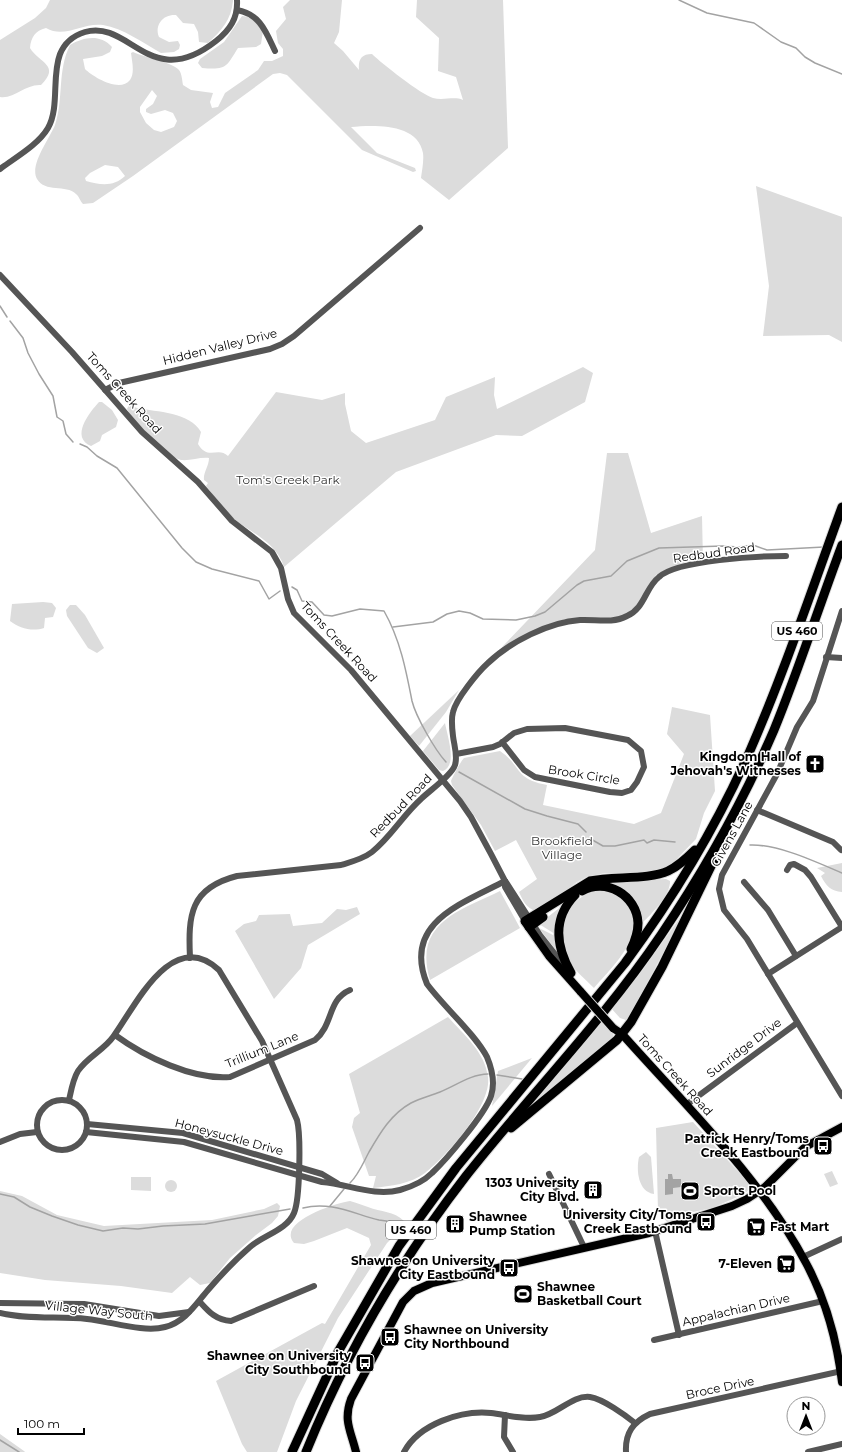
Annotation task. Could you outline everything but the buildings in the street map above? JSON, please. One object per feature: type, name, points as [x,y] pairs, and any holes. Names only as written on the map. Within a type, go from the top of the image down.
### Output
[{"type":"highway","name":"US 460","points":[[292,1452],[338,1352],[399,1246],[456,1168],[625,963],[678,885],[737,778],[774,694],[842,507]]},
{"type":"highway","name":"US 460","points":[[306,1452],[342,1372],[392,1282],[435,1218],[496,1140],[600,1016],[635,971],[689,892],[728,825],[774,728],[842,545]]},
{"type":"highway","points":[[496,1140],[564,1086],[622,1034],[635,1015],[686,921],[728,825]]},
{"type":"highway","points":[[529,923],[590,881],[667,872],[684,860],[705,838]]},
{"type":"highway","points":[[529,923],[586,888],[607,887],[617,890],[631,902],[638,922],[637,932],[625,963]]},
{"type":"highway","points":[[571,973],[561,953],[558,931],[562,914],[575,895]]},
{"type":"main road","name":"Toms Creek Road","points":[[529,923],[549,956],[615,1025],[686,1105],[760,1191],[778,1216],[803,1257],[823,1301],[833,1335],[842,1382]]},
{"type":"main road","name":"Toms Creek Road","points":[[571,973],[583,991]]},
{"type":"main road","points":[[356,1452],[348,1427],[349,1405],[400,1307],[410,1295],[432,1283],[655,1231],[732,1206],[760,1191],[805,1147],[842,1127]]},
{"type":"street","points":[[0,169],[37,141],[48,127],[54,110],[57,62],[62,50],[75,37],[89,31],[104,32],[114,35],[148,54],[165,59],[179,59],[200,52],[224,34],[233,22],[237,10],[237,0]]},
{"type":"street","points":[[237,10],[249,13],[261,23],[275,51]]},
{"type":"street","name":"Hidden Valley Drive","points":[[105,390],[119,383],[269,349],[282,344],[300,331],[420,228]]},
{"type":"street","name":"Toms Creek Road","points":[[0,274],[147,438],[198,482],[227,516],[272,552],[281,568],[286,593],[294,613],[350,670],[442,779],[471,817],[504,881],[509,884],[529,923],[571,973]]},
{"type":"street","name":"Redbud Road","points":[[190,958],[189,928],[191,912],[198,900],[211,886],[223,880],[237,876],[341,865],[357,860],[371,853],[386,839],[419,800],[453,769],[456,754],[452,720],[455,705],[482,668],[510,646],[565,622],[587,619],[610,620],[628,616],[641,605],[655,580],[668,571],[713,562],[752,557],[786,556]]},
{"type":"street","name":"Givens Lane","points":[[842,612],[826,657],[813,701],[797,727],[779,769],[723,870],[719,889],[724,910],[747,940],[842,1096]]},
{"type":"street","points":[[826,657],[842,658]]},
{"type":"street","name":"Brook Circle","points":[[456,754],[484,749],[502,742],[514,733],[523,729],[554,727],[631,741],[641,751],[644,767],[637,782],[631,790],[622,793],[610,792],[535,777],[524,770],[502,742]]},
{"type":"street","points":[[757,810],[833,842],[840,850]]},
{"type":"street","points":[[768,974],[842,927],[807,872],[794,864],[790,865],[787,870]]},
{"type":"street","name":"Honeysuckle Drive","points":[[86,1132],[184,1142],[298,1176],[322,1182],[338,1183],[372,1192],[386,1192],[413,1186],[433,1173],[487,1106],[492,1095],[493,1083],[487,1058],[480,1046],[427,984],[422,972],[421,950],[428,932],[434,922],[443,914],[504,881]]},
{"type":"street","points":[[744,882],[768,910],[796,956]]},
{"type":"street","points":[[69,1100],[79,1070],[115,1035],[152,979],[167,967],[190,958]]},
{"type":"street","name":"Village Way South","points":[[0,1313],[8,1315],[88,1319],[153,1328],[174,1324],[200,1302],[207,1291],[249,1248],[264,1237],[287,1224],[291,1219],[298,1200],[299,1127],[262,1040],[219,970],[203,960],[190,958]]},
{"type":"street","name":"Trillium Lane","points":[[115,1035],[144,1053],[201,1076],[218,1078],[230,1077],[310,1043],[322,1034],[337,1000],[343,993],[350,990]]},
{"type":"street","name":"Sunridge Drive","points":[[686,1105],[797,1022]]},
{"type":"street","points":[[54,1100],[69,1100],[82,1109],[87,1124],[86,1132],[77,1145],[62,1150],[46,1145],[37,1132],[38,1116],[47,1104],[54,1100]]},
{"type":"street","name":"Honeysuckle Drive","points":[[87,1124],[183,1133],[322,1174],[338,1183]]},
{"type":"street","points":[[0,1142],[20,1134],[37,1132]]},
{"type":"street","points":[[550,1174],[584,1247]]},
{"type":"street","points":[[655,1231],[679,1335]]},
{"type":"street","points":[[803,1257],[842,1239]]},
{"type":"street","points":[[200,1302],[214,1316],[224,1320],[231,1320],[314,1286]]},
{"type":"street","name":"Appalachian Drive","points":[[654,1340],[823,1301]]},
{"type":"street","points":[[8,1302],[8,1315]]},
{"type":"street","name":"Village Way South","points":[[0,1303],[84,1304],[159,1316],[190,1312]]},
{"type":"street","name":"Broce Drive","points":[[635,1423],[644,1417],[657,1412],[841,1371]]},
{"type":"street","points":[[404,1452],[408,1443],[427,1427],[454,1418],[479,1413],[542,1417],[557,1412],[579,1398],[588,1397],[597,1399],[635,1423],[627,1437],[626,1452]]},
{"type":"street","points":[[505,1415],[504,1437],[513,1452]]},
{"type":"street","points":[[808,1452],[842,1444]]},
{"type":"green space","points":[[50,0],[233,1],[228,19],[218,34],[208,43],[199,42],[198,32],[194,24],[183,23],[176,15],[164,18],[159,24],[159,37],[169,42],[178,41],[180,45],[179,49],[174,52],[161,53],[118,29],[103,25],[88,26],[60,32],[46,28],[42,29],[34,35],[30,48],[49,68],[47,78],[41,85],[35,85],[10,96],[0,97],[0,40],[35,18],[46,8]]},
{"type":"green space","points":[[290,0],[342,0],[339,32],[334,43],[359,70],[361,58],[365,55],[372,54],[428,96],[437,99],[456,98],[463,100],[456,77],[438,71],[439,38],[416,17],[417,0],[503,0],[508,148],[449,200],[421,178],[423,153],[419,143],[413,136],[404,131],[383,126],[351,127],[377,153],[415,168],[416,171],[413,172],[362,150],[287,75],[280,73],[273,74],[133,176],[93,203],[83,204],[77,195],[72,191],[45,186],[37,179],[35,173],[38,159],[55,125],[58,115],[63,65],[70,45],[81,40],[92,38],[102,40],[112,47],[110,52],[102,56],[83,59],[85,69],[100,79],[113,84],[126,84],[132,77],[133,70],[131,53],[133,52],[176,67],[180,72],[183,85],[191,90],[213,93],[210,102],[212,108],[218,107],[225,93],[258,70],[264,61],[272,61],[283,56],[283,49],[278,43],[276,31],[286,19],[283,7]],"holes":[[[152,90],[157,96],[153,104],[146,109],[146,112],[151,114],[165,110],[173,113],[177,121],[174,127],[161,132],[154,130],[146,123],[140,112],[140,107]],[[105,165],[118,167],[125,176],[121,180],[107,184],[86,181],[85,178],[90,173]]]},
{"type":"green space","points":[[242,16],[245,16],[257,23],[263,31],[261,44],[256,47],[238,48],[228,63],[221,68],[202,68],[198,63],[200,59],[224,42]]},
{"type":"green space","points":[[756,186],[842,217],[842,342],[829,335],[763,336],[769,286]]},
{"type":"green space","name":"Tom's Creek Park","points":[[583,367],[593,373],[585,402],[522,436],[496,435],[396,472],[284,567],[275,550],[262,538],[232,517],[221,506],[206,486],[208,483],[204,480],[204,477],[209,458],[181,460],[175,457],[159,446],[151,438],[130,415],[127,409],[129,405],[137,408],[172,414],[189,420],[196,425],[201,432],[198,444],[202,449],[209,453],[220,452],[228,456],[276,392],[322,400],[345,393],[345,404],[351,431],[366,443],[435,420],[446,397],[495,377],[494,395],[497,409]]},
{"type":"green space","points":[[99,402],[102,402],[112,410],[118,420],[116,427],[102,435],[100,441],[91,446],[85,442],[82,437],[83,425]]},
{"type":"green space","points":[[607,453],[628,453],[651,533],[702,516],[703,562],[671,568],[656,575],[639,604],[626,614],[615,618],[565,619],[502,647],[595,550]]},
{"type":"green space","points":[[43,602],[52,603],[56,608],[53,617],[45,618],[44,628],[35,630],[26,629],[17,626],[10,621],[12,604]]},
{"type":"green space","points":[[70,605],[76,605],[85,615],[104,648],[97,653],[88,648],[67,616],[66,610]]},
{"type":"green space","points":[[459,690],[446,712],[419,746],[410,736]]},
{"type":"green space","name":"Brookfield Village","points":[[672,707],[710,715],[715,791],[704,813],[696,839],[669,867],[639,873],[605,873],[586,877],[539,910],[536,911],[527,906],[519,892],[537,879],[516,840],[495,851],[481,825],[452,785],[451,781],[464,758],[500,751],[512,762],[523,776],[547,785],[543,805],[634,824],[661,813],[684,754],[667,734]]},
{"type":"green space","points":[[445,723],[451,756],[450,763],[443,771],[439,770],[423,751]]},
{"type":"green space","points":[[842,863],[842,892],[832,889],[827,885],[821,876],[825,873],[817,868]]},
{"type":"green space","points":[[666,879],[670,881],[664,898],[642,923],[638,908],[627,892],[607,882]]},
{"type":"green space","points":[[500,891],[520,928],[430,980],[426,961],[428,945],[434,932],[443,922],[455,913]]},
{"type":"green space","points":[[596,891],[614,894],[625,902],[633,917],[633,929],[630,940],[618,961],[594,988],[571,965],[564,951],[562,940],[565,918],[570,909],[577,901]]},
{"type":"green space","points":[[563,905],[555,934],[539,924]]},
{"type":"green space","points":[[357,907],[360,914],[308,945],[301,968],[274,999],[235,931],[244,924],[256,921],[259,915],[290,914],[293,926],[322,923],[337,909],[346,910]]},
{"type":"green space","points":[[687,908],[629,1017],[626,1020],[620,1018],[611,1008],[639,975]]},
{"type":"green space","points":[[539,928],[555,936],[558,953]]},
{"type":"green space","points":[[448,1017],[473,1044],[483,1060],[488,1077],[487,1088],[483,1101],[476,1115],[456,1143],[425,1173],[407,1182],[373,1188],[376,1176],[369,1176],[352,1127],[354,1118],[360,1113],[349,1074]]},
{"type":"green space","points":[[602,1022],[613,1034],[613,1037],[572,1074],[531,1106]]},
{"type":"green space","points":[[532,1058],[492,1106],[498,1071]]},
{"type":"green space","points":[[693,1122],[743,1177],[750,1186],[749,1190],[742,1195],[712,1208],[693,1212],[686,1216],[667,1222],[658,1211],[656,1128]]},
{"type":"green space","points":[[646,1152],[651,1157],[654,1194],[644,1189],[639,1180],[639,1157]]},
{"type":"green space","points":[[832,1171],[838,1184],[830,1187],[824,1174]]},
{"type":"green space","points":[[131,1177],[151,1177],[151,1191],[131,1190]]},
{"type":"green space","points":[[169,1180],[173,1180],[177,1186],[173,1192],[169,1192],[165,1188],[165,1184]]},
{"type":"green space","points":[[0,1191],[22,1196],[57,1215],[104,1226],[212,1220],[264,1209],[277,1203],[280,1206],[278,1216],[272,1223],[230,1258],[210,1283],[200,1285],[190,1277],[172,1293],[121,1286],[45,1280],[0,1273]]},
{"type":"green space","points":[[350,1201],[373,1209],[392,1213],[404,1221],[400,1230],[387,1243],[338,1318],[296,1401],[277,1452],[247,1452],[242,1444],[216,1381],[322,1323],[325,1324],[371,1245],[369,1238],[347,1228],[304,1244],[294,1243],[291,1235],[293,1228],[300,1221],[310,1215],[333,1205]]},
{"type":"green space","points":[[0,1434],[24,1451],[25,1452],[0,1452]]},
{"type":"shaded area","points":[[668,1174],[672,1174],[673,1179],[681,1179],[681,1187],[673,1188],[673,1194],[665,1195],[665,1179],[668,1179]]},
{"type":"waterway","points":[[679,0],[707,13],[754,23],[781,42],[796,48],[805,57],[815,63],[842,74]]},
{"type":"waterway","points":[[0,306],[7,317]]},
{"type":"waterway","points":[[10,321],[23,338],[28,353],[53,396],[57,417],[63,421],[66,434],[73,442]]},
{"type":"waterway","points":[[80,444],[87,447],[97,456],[117,468],[182,548],[196,562],[212,569],[259,581],[269,599],[280,591]]},
{"type":"waterway","points":[[393,627],[433,622],[447,614],[459,611],[470,613],[483,619],[516,620],[535,616],[545,612],[577,585],[584,581],[611,576],[627,561],[659,548],[738,547],[753,545],[767,550],[824,547]]},
{"type":"waterway","points":[[292,587],[297,590],[302,601],[312,602],[324,615],[332,616],[360,609],[384,611],[390,622],[405,666],[412,701],[417,716],[426,733],[446,762]]},
{"type":"waterway","points":[[459,772],[525,809],[578,824],[586,832]]},
{"type":"waterway","points":[[589,838],[603,846],[615,846],[644,840],[647,843],[654,840],[675,842]]},
{"type":"waterway","points":[[750,845],[773,847],[809,859],[842,873]]},
{"type":"waterway","points":[[350,1183],[382,1131],[392,1118],[404,1107],[414,1101],[440,1092],[469,1078],[488,1074]]},
{"type":"waterway","points":[[497,1075],[522,1079]]},
{"type":"waterway","points":[[330,1206],[344,1189]]},
{"type":"waterway","points":[[0,1194],[14,1197],[30,1207],[52,1216],[78,1225],[103,1231],[123,1228],[138,1229],[205,1224],[290,1209]]},
{"type":"waterway","points":[[303,1208],[313,1206],[333,1207],[379,1220],[401,1223]]},
{"type":"waterway","points":[[0,1440],[19,1452]]},
{"type":"place","name":"Kingdom Hall of Jehovah's Witnesses","points":[[815,764]]},
{"type":"place","name":"Patrick Henry/Toms Creek Eastbound","points":[[823,1146]]},
{"type":"place","name":"1303 University City Blvd.","points":[[593,1190]]},
{"type":"place","name":"Sports Pool","points":[[690,1191]]},
{"type":"place","name":"University City/Toms Creek Eastbound","points":[[706,1222]]},
{"type":"place","name":"Shawnee Pump Station","points":[[455,1224]]},
{"type":"place","name":"Fast Mart","points":[[756,1227]]},
{"type":"place","name":"7-Eleven","points":[[786,1264]]},
{"type":"place","name":"Shawnee on University City Eastbound","points":[[509,1268]]},
{"type":"place","name":"Shawnee Basketball Court","points":[[523,1294]]},
{"type":"place","name":"Shawnee on University City Northbound","points":[[390,1337]]},
{"type":"place","name":"Shawnee on University City Southbound","points":[[365,1363]]}]
